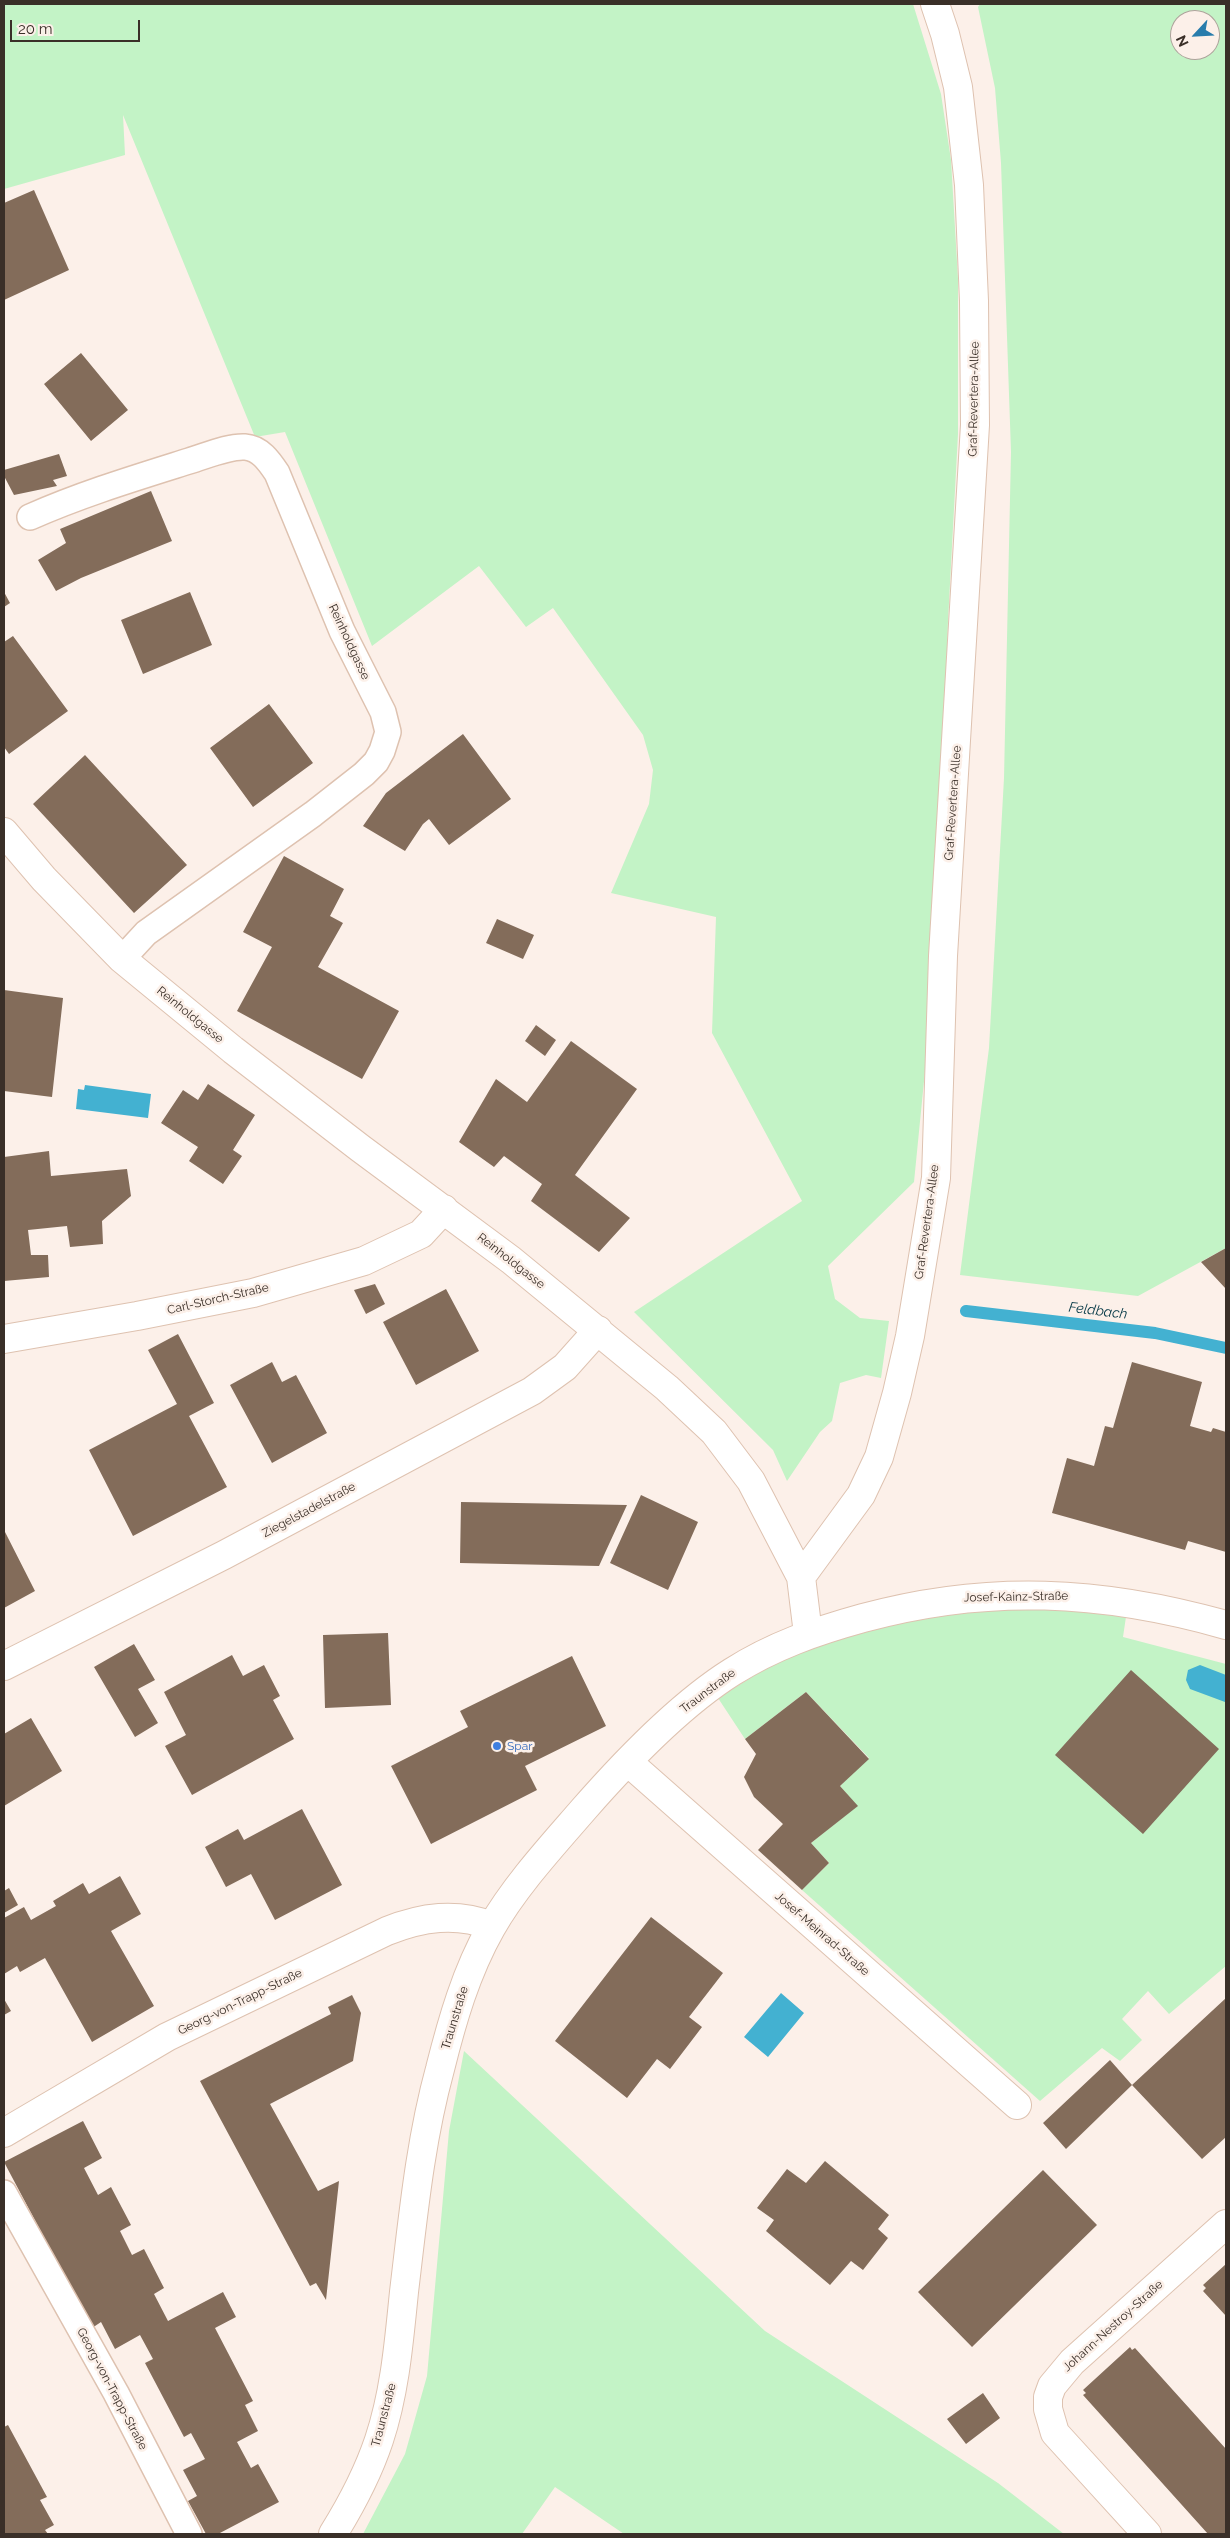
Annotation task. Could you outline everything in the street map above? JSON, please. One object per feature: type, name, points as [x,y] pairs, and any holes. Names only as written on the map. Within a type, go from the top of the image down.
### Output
[{"type":"street","name":"Graf-Revertera-Allee","points":[[801,1577],[861,1495],[878,1457],[897,1394],[910,1336],[936,1178],[943,956],[975,406],[970,185],[958,87],[945,34],[935,4]]},
{"type":"street","name":"Reinholdgasse","points":[[4,832],[44,879],[122,959],[241,1056],[444,1209],[598,1330],[667,1388],[714,1432],[751,1482],[801,1577],[808,1634]]},
{"type":"street","name":"Carl-Storch-Straße","points":[[4,1339],[243,1295],[364,1261],[400,1246],[421,1234],[444,1209]]},
{"type":"street","name":"Ziegelstadelstraße","points":[[4,1666],[224,1555],[532,1391],[565,1367],[598,1330]]},
{"type":"street","name":"Josef-Kainz-Straße","points":[[808,1634],[920,1604],[978,1596],[1049,1594],[1118,1600],[1161,1608],[1226,1625]]},
{"type":"street","name":"Traunstraße","points":[[333,2534],[368,2466],[388,2409],[398,2351],[417,2186],[430,2107],[458,2005],[471,1969],[492,1926],[567,1828],[628,1762],[686,1706],[720,1680],[758,1656],[808,1634]]},
{"type":"street","name":"Josef-Meinrad-Straße","points":[[628,1762],[1017,2105]]},
{"type":"street","name":"Georg-von-Trapp-Straße","points":[[4,2133],[166,2037],[387,1931],[407,1923],[434,1918],[463,1918],[492,1926]]},
{"type":"street","name":"Johann-Nestroy-Straße","points":[[1147,2534],[1055,2433],[1048,2409],[1048,2397],[1052,2386],[1072,2362],[1226,2224]]},
{"type":"lane","name":"Reinholdgasse","points":[[30,517],[82,494],[214,453],[246,447],[259,452],[268,459],[276,472],[342,631],[383,712],[388,732],[376,762],[364,774],[306,819],[146,933],[122,959]]},
{"type":"lane","name":"Georg-von-Trapp-Straße","points":[[4,2193],[116,2393],[189,2534]]},
{"type":"green space","points":[[4,4],[913,4],[941,94],[951,160],[958,279],[958,434],[948,621],[936,960],[914,1182],[828,1266],[835,1299],[860,1318],[889,1321],[881,1378],[866,1375],[840,1383],[832,1421],[820,1432],[787,1481],[773,1450],[634,1312],[802,1201],[712,1033],[716,917],[611,893],[649,804],[653,770],[643,735],[553,608],[526,627],[479,566],[372,646],[285,432],[255,437],[123,115],[125,155],[4,189]]},
{"type":"green space","points":[[980,4],[1226,4],[1226,1248],[1138,1296],[960,1275],[989,1048],[1004,778],[1011,452],[1001,163],[995,88],[978,7]]},
{"type":"green space","points":[[1010,1600],[1127,1610],[1123,1637],[1226,1664],[1226,1966],[1169,2014],[1148,1991],[1122,2019],[1142,2040],[1120,2061],[1102,2048],[1040,2101],[802,1890],[829,1863],[811,1843],[857,1806],[840,1786],[869,1758],[806,1692],[745,1739],[718,1698],[786,1656],[847,1630]]},
{"type":"green space","points":[[464,2051],[765,2331],[998,2483],[1064,2534],[624,2534],[555,2487],[522,2534],[363,2534],[405,2454],[427,2376],[449,2131]]},
{"type":"water","points":[[85,1085],[151,1094],[148,1118],[76,1109],[78,1089],[84,1090]]},
{"type":"water","points":[[1200,1665],[1226,1675],[1225,1702],[1190,1689],[1186,1680],[1188,1670]]},
{"type":"water","points":[[781,1993],[804,2013],[768,2057],[744,2037]]},
{"type":"building","points":[[34,190],[69,270],[4,300],[4,203]]},
{"type":"building","points":[[81,353],[128,410],[91,441],[44,384]]},
{"type":"building","points":[[59,454],[67,476],[53,480],[57,486],[14,495],[4,476],[4,470]]},
{"type":"building","points":[[151,491],[172,541],[81,578],[56,591],[38,560],[66,543],[60,529]]},
{"type":"building","points":[[4,592],[10,603],[4,607]]},
{"type":"building","points":[[190,592],[212,645],[143,674],[121,620]]},
{"type":"building","points":[[13,636],[68,711],[9,754],[4,747],[4,642]]},
{"type":"building","points":[[269,704],[313,763],[253,807],[210,748]]},
{"type":"building","points":[[463,734],[511,799],[449,845],[429,819],[423,824],[405,851],[363,826],[386,793]]},
{"type":"building","points":[[85,755],[187,865],[134,913],[33,804]]},
{"type":"building","points":[[284,856],[344,889],[330,916],[343,923],[318,967],[399,1011],[362,1079],[237,1011],[272,947],[243,932]]},
{"type":"building","points":[[497,919],[534,935],[523,959],[486,943]]},
{"type":"building","points":[[4,990],[63,998],[52,1097],[4,1091]]},
{"type":"building","points":[[536,1025],[556,1040],[545,1056],[525,1041]]},
{"type":"building","points":[[571,1041],[637,1089],[575,1175],[630,1218],[599,1252],[531,1201],[542,1184],[504,1156],[494,1167],[459,1142],[496,1079],[527,1102]]},
{"type":"building","points":[[208,1084],[255,1115],[233,1150],[242,1156],[223,1184],[189,1161],[198,1147],[161,1123],[183,1090],[198,1100]]},
{"type":"building","points":[[49,1151],[51,1176],[127,1169],[131,1196],[102,1221],[103,1244],[70,1247],[67,1226],[28,1230],[31,1255],[48,1255],[49,1277],[4,1281],[4,1157]]},
{"type":"building","points":[[1226,1248],[1226,1289],[1201,1262]]},
{"type":"building","points":[[375,1284],[385,1304],[366,1314],[354,1290]]},
{"type":"building","points":[[446,1289],[479,1351],[416,1385],[383,1322]]},
{"type":"building","points":[[178,1334],[214,1403],[189,1416],[227,1487],[133,1536],[89,1450],[177,1404],[148,1350]]},
{"type":"building","points":[[272,1362],[282,1382],[296,1375],[327,1433],[272,1463],[230,1385]]},
{"type":"building","points":[[1132,1362],[1202,1382],[1190,1426],[1211,1432],[1213,1428],[1226,1432],[1226,1552],[1188,1541],[1185,1550],[1052,1513],[1067,1458],[1094,1466],[1105,1426],[1113,1428]]},
{"type":"building","points":[[641,1495],[698,1522],[668,1590],[610,1563]]},
{"type":"building","points":[[461,1502],[627,1505],[599,1566],[460,1563]]},
{"type":"building","points":[[4,1530],[35,1591],[4,1608]]},
{"type":"building","points":[[388,1633],[391,1705],[325,1708],[323,1635]]},
{"type":"building","points":[[134,1644],[155,1680],[138,1689],[158,1723],[135,1737],[94,1667]]},
{"type":"building","points":[[232,1655],[243,1676],[264,1665],[280,1696],[273,1700],[294,1739],[192,1795],[165,1746],[186,1735],[164,1692]]},
{"type":"building","name":"Spar","points":[[572,1656],[606,1726],[525,1766],[537,1790],[431,1844],[391,1766],[468,1727],[460,1711]]},
{"type":"building","points":[[1131,1670],[1219,1749],[1143,1834],[1055,1755]]},
{"type":"building","points":[[806,1692],[869,1759],[840,1786],[858,1806],[811,1843],[829,1863],[802,1890],[758,1850],[783,1824],[754,1797],[744,1777],[756,1754],[745,1739]]},
{"type":"building","points":[[31,1718],[62,1771],[4,1806],[4,1734]]},
{"type":"building","points":[[302,1809],[342,1885],[275,1920],[251,1874],[226,1887],[205,1847],[238,1829],[244,1840]]},
{"type":"building","points":[[120,1876],[141,1914],[111,1931],[154,2006],[92,2042],[45,1958],[20,1972],[17,1966],[4,1974],[4,1918],[24,1907],[31,1920],[56,1906],[53,1901],[83,1883],[89,1894]]},
{"type":"building","points":[[9,1888],[18,1905],[4,1913],[4,1891]]},
{"type":"building","points":[[651,1917],[723,1973],[689,2017],[702,2027],[670,2069],[657,2059],[627,2098],[555,2041]]},
{"type":"building","points":[[352,1995],[361,2013],[353,2061],[270,2104],[318,2191],[339,2181],[326,2300],[316,2283],[310,2286],[200,2081],[331,2014],[328,2007]]},
{"type":"building","points":[[1226,1998],[1226,2137],[1202,2159],[1132,2085]]},
{"type":"building","points":[[4,1999],[11,2011],[4,2015]]},
{"type":"building","points":[[1110,2060],[1132,2085],[1066,2149],[1043,2123]]},
{"type":"building","points":[[83,2121],[102,2158],[84,2168],[98,2195],[111,2187],[131,2225],[120,2231],[132,2255],[144,2249],[164,2288],[154,2294],[168,2321],[223,2292],[236,2317],[215,2328],[253,2401],[245,2405],[258,2431],[237,2442],[251,2468],[258,2464],[279,2502],[218,2534],[206,2534],[188,2501],[197,2496],[183,2470],[205,2459],[191,2433],[184,2437],[145,2363],[153,2359],[140,2335],[115,2349],[101,2322],[92,2328],[4,2162]]},
{"type":"building","points":[[825,2161],[889,2215],[878,2229],[888,2238],[863,2270],[851,2261],[830,2285],[766,2231],[774,2220],[757,2208],[787,2169],[806,2183]]},
{"type":"building","points":[[1043,2170],[1097,2225],[972,2347],[918,2292]]},
{"type":"building","points":[[1226,2264],[1226,2316],[1203,2291],[1206,2288],[1203,2285]]},
{"type":"building","points":[[1130,2347],[1132,2350],[1135,2348],[1226,2449],[1226,2534],[1208,2534],[1083,2395],[1086,2393],[1083,2390]]},
{"type":"building","points":[[983,2393],[1000,2418],[966,2444],[947,2419]]},
{"type":"building","points":[[8,2425],[47,2497],[40,2500],[54,2525],[45,2530],[48,2534],[4,2534],[4,2427]]},
{"type":"waterway","name":"Feldbach","points":[[966,1311],[1155,1333],[1226,1348]]},
{"type":"place","name":"Spar","points":[[497,1746]]}]
